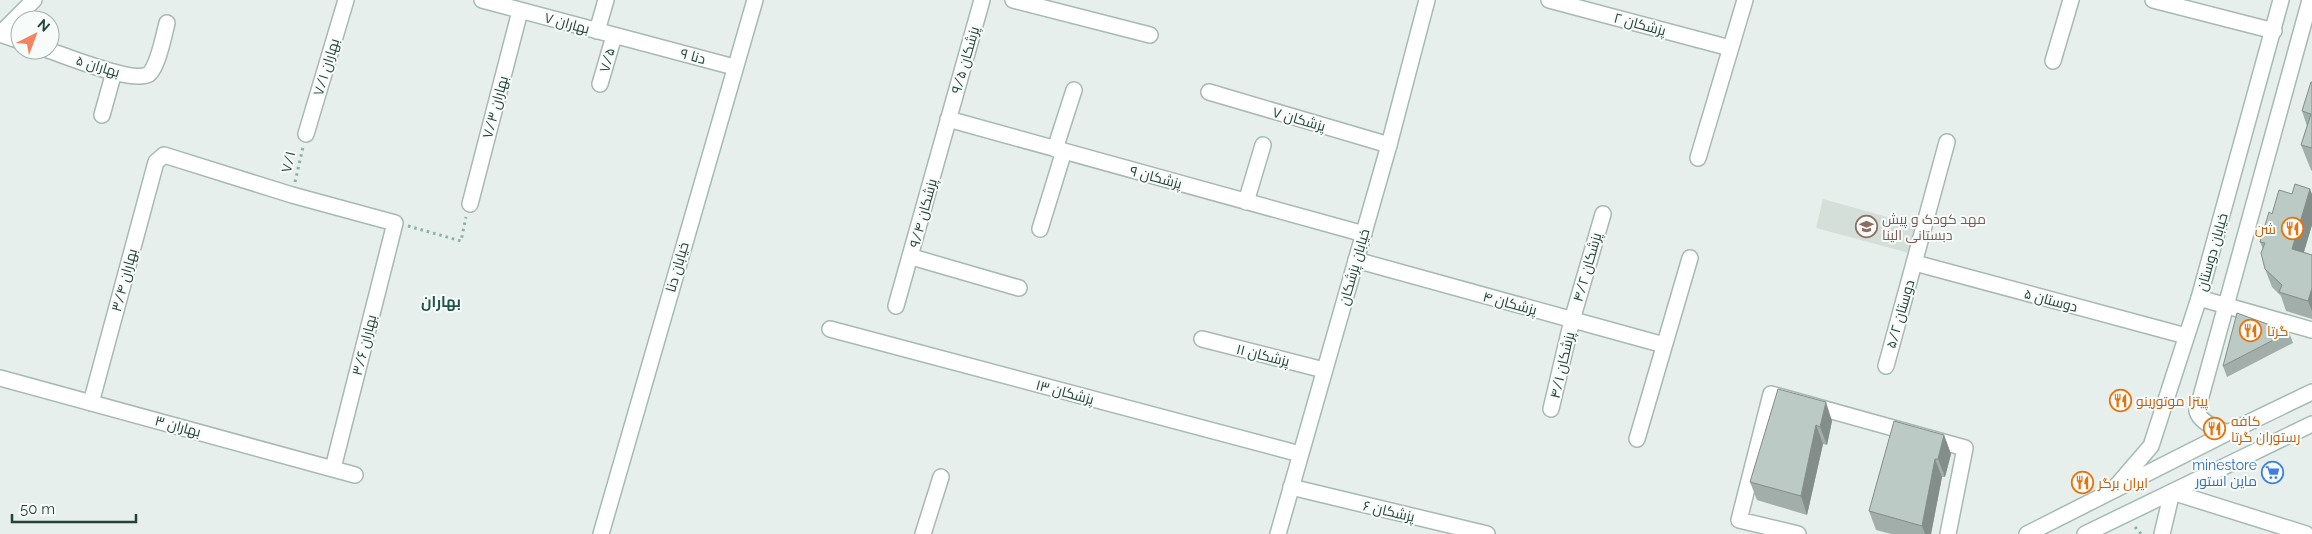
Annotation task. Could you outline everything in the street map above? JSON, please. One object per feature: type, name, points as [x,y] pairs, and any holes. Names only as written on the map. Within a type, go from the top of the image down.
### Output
[{"type":"street","points":[[0,34],[34,0]]},
{"type":"street","name":"۷/۱ بهاران","points":[[306,134],[346,0]]},
{"type":"street","name":"۷ بهاران","points":[[482,0],[652,45]]},
{"type":"street","points":[[597,31],[606,0]]},
{"type":"street","name":"خیابان دنا","points":[[601,534],[734,67],[755,0]]},
{"type":"street","name":"۹/۵ پزشکان","points":[[948,120],[982,0]]},
{"type":"street","points":[[1013,0],[1150,35]]},
{"type":"street","name":"خیابان پزشکان","points":[[1278,534],[1389,145],[1427,0]]},
{"type":"street","name":"۲ پزشکان","points":[[1549,0],[1730,48]]},
{"type":"street","points":[[1698,158],[1745,0]]},
{"type":"street","points":[[2053,61],[2071,0]]},
{"type":"street","points":[[2153,0],[2274,31]]},
{"type":"street","name":"خیابان دوستان","points":[[2113,490],[2151,446],[2199,298],[2281,0]]},
{"type":"street","name":"خیابان دوستان","points":[[2227,433],[2210,425],[2201,418],[2197,411],[2310,0]]},
{"type":"street","name":"۷/۳ بهاران","points":[[470,204],[520,11]]},
{"type":"street","name":"۵ بهاران","points":[[60,54],[114,72],[140,77],[148,74],[155,66],[167,23]]},
{"type":"street","name":"۷/۵","points":[[600,84],[614,36]]},
{"type":"street","name":"۹ دنا","points":[[652,45],[734,67]]},
{"type":"street","points":[[102,115],[114,72]]},
{"type":"street","points":[[1040,229],[1074,90]]},
{"type":"street","name":"۷ پزشکان","points":[[1209,92],[1389,145]]},
{"type":"street","name":"۹ پزشکان","points":[[948,120],[1364,234]]},
{"type":"street","name":"۹/۴ پزشکان","points":[[896,306],[912,257],[948,120]]},
{"type":"street","name":"۵/۲ دوستان","points":[[1886,366],[1947,142]]},
{"type":"street","points":[[1246,202],[1262,146]]},
{"type":"street","name":"۳/۴ بهاران","points":[[91,403],[156,162],[160,157],[164,156],[292,195]]},
{"type":"street","points":[[292,195],[396,223]]},
{"type":"street","name":"۴/۲ پزشکان","points":[[1572,320],[1603,214]]},
{"type":"street","name":"۳/۶ بهاران","points":[[333,468],[396,223]]},
{"type":"street","points":[[912,257],[1018,288]]},
{"type":"street","points":[[1637,439],[1690,258]]},
{"type":"street","name":"۴ پزشکان","points":[[1356,260],[1664,345]]},
{"type":"street","name":"۵ دوستان","points":[[1915,263],[2186,336]]},
{"type":"street","points":[[2199,298],[2312,330]]},
{"type":"street","name":"۴/۱ پزشکان","points":[[1551,409],[1572,320]]},
{"type":"street","name":"۱۳ پزشکان","points":[[830,329],[1300,454]]},
{"type":"street","name":"۱۱ پزشکان","points":[[1202,339],[1324,370]]},
{"type":"street","name":"۳ بهاران","points":[[0,378],[333,468],[355,476]]},
{"type":"street","points":[[2026,534],[2312,392]]},
{"type":"street","points":[[1798,534],[1739,520],[1771,394],[1965,448],[1948,534]]},
{"type":"street","points":[[2085,534],[2312,424]]},
{"type":"street","points":[[923,534],[941,477]]},
{"type":"street","name":"۶ پزشکان","points":[[1291,487],[1487,534]]},
{"type":"street","points":[[2162,534],[2172,492]]},
{"type":"street","points":[[2172,492],[2306,534]]},
{"type":"path","name":"۷/۱","points":[[292,195],[306,134]]},
{"type":"path","points":[[396,223],[461,241],[470,204]]},
{"type":"shaded area","name":"مهد کودک و پیش دبستانی الینا","points":[[1823,199],[1916,225],[1909,253],[1816,228]]},
{"type":"building","points":[[2311,82],[2312,148],[2301,145],[2311,114],[2302,111]]},
{"type":"building","points":[[2295,184],[2310,189],[2292,249],[2312,255],[2312,288],[2308,301],[2279,292],[2282,285],[2265,269],[2261,253],[2265,243],[2260,242],[2269,212],[2272,214],[2279,190],[2292,194]]},
{"type":"building","points":[[2237,313],[2289,332],[2223,366]]},
{"type":"building","points":[[1778,389],[1826,402],[1820,427],[1816,425],[1801,496],[1750,482]]},
{"type":"building","points":[[1894,421],[1944,435],[1938,459],[1935,459],[1922,526],[1869,511]]},
{"type":"place","name":"مهد کودک و پیش دبستانی الینا","points":[[1866,227]]},
{"type":"place","name":"شن","points":[[2292,229]]},
{"type":"place","name":"گرتا","points":[[2251,331]]},
{"type":"place","name":"پیتزا موتورینو","points":[[2120,401]]},
{"type":"place","name":"کافه رستوران گرتا","points":[[2215,429]]},
{"type":"place","name":"minestore ماین استور","points":[[2273,473]]},
{"type":"place","name":"ایران برگر","points":[[2082,483]]},
{"type":"district","name":"بهاران","points":[[441,302]]}]
